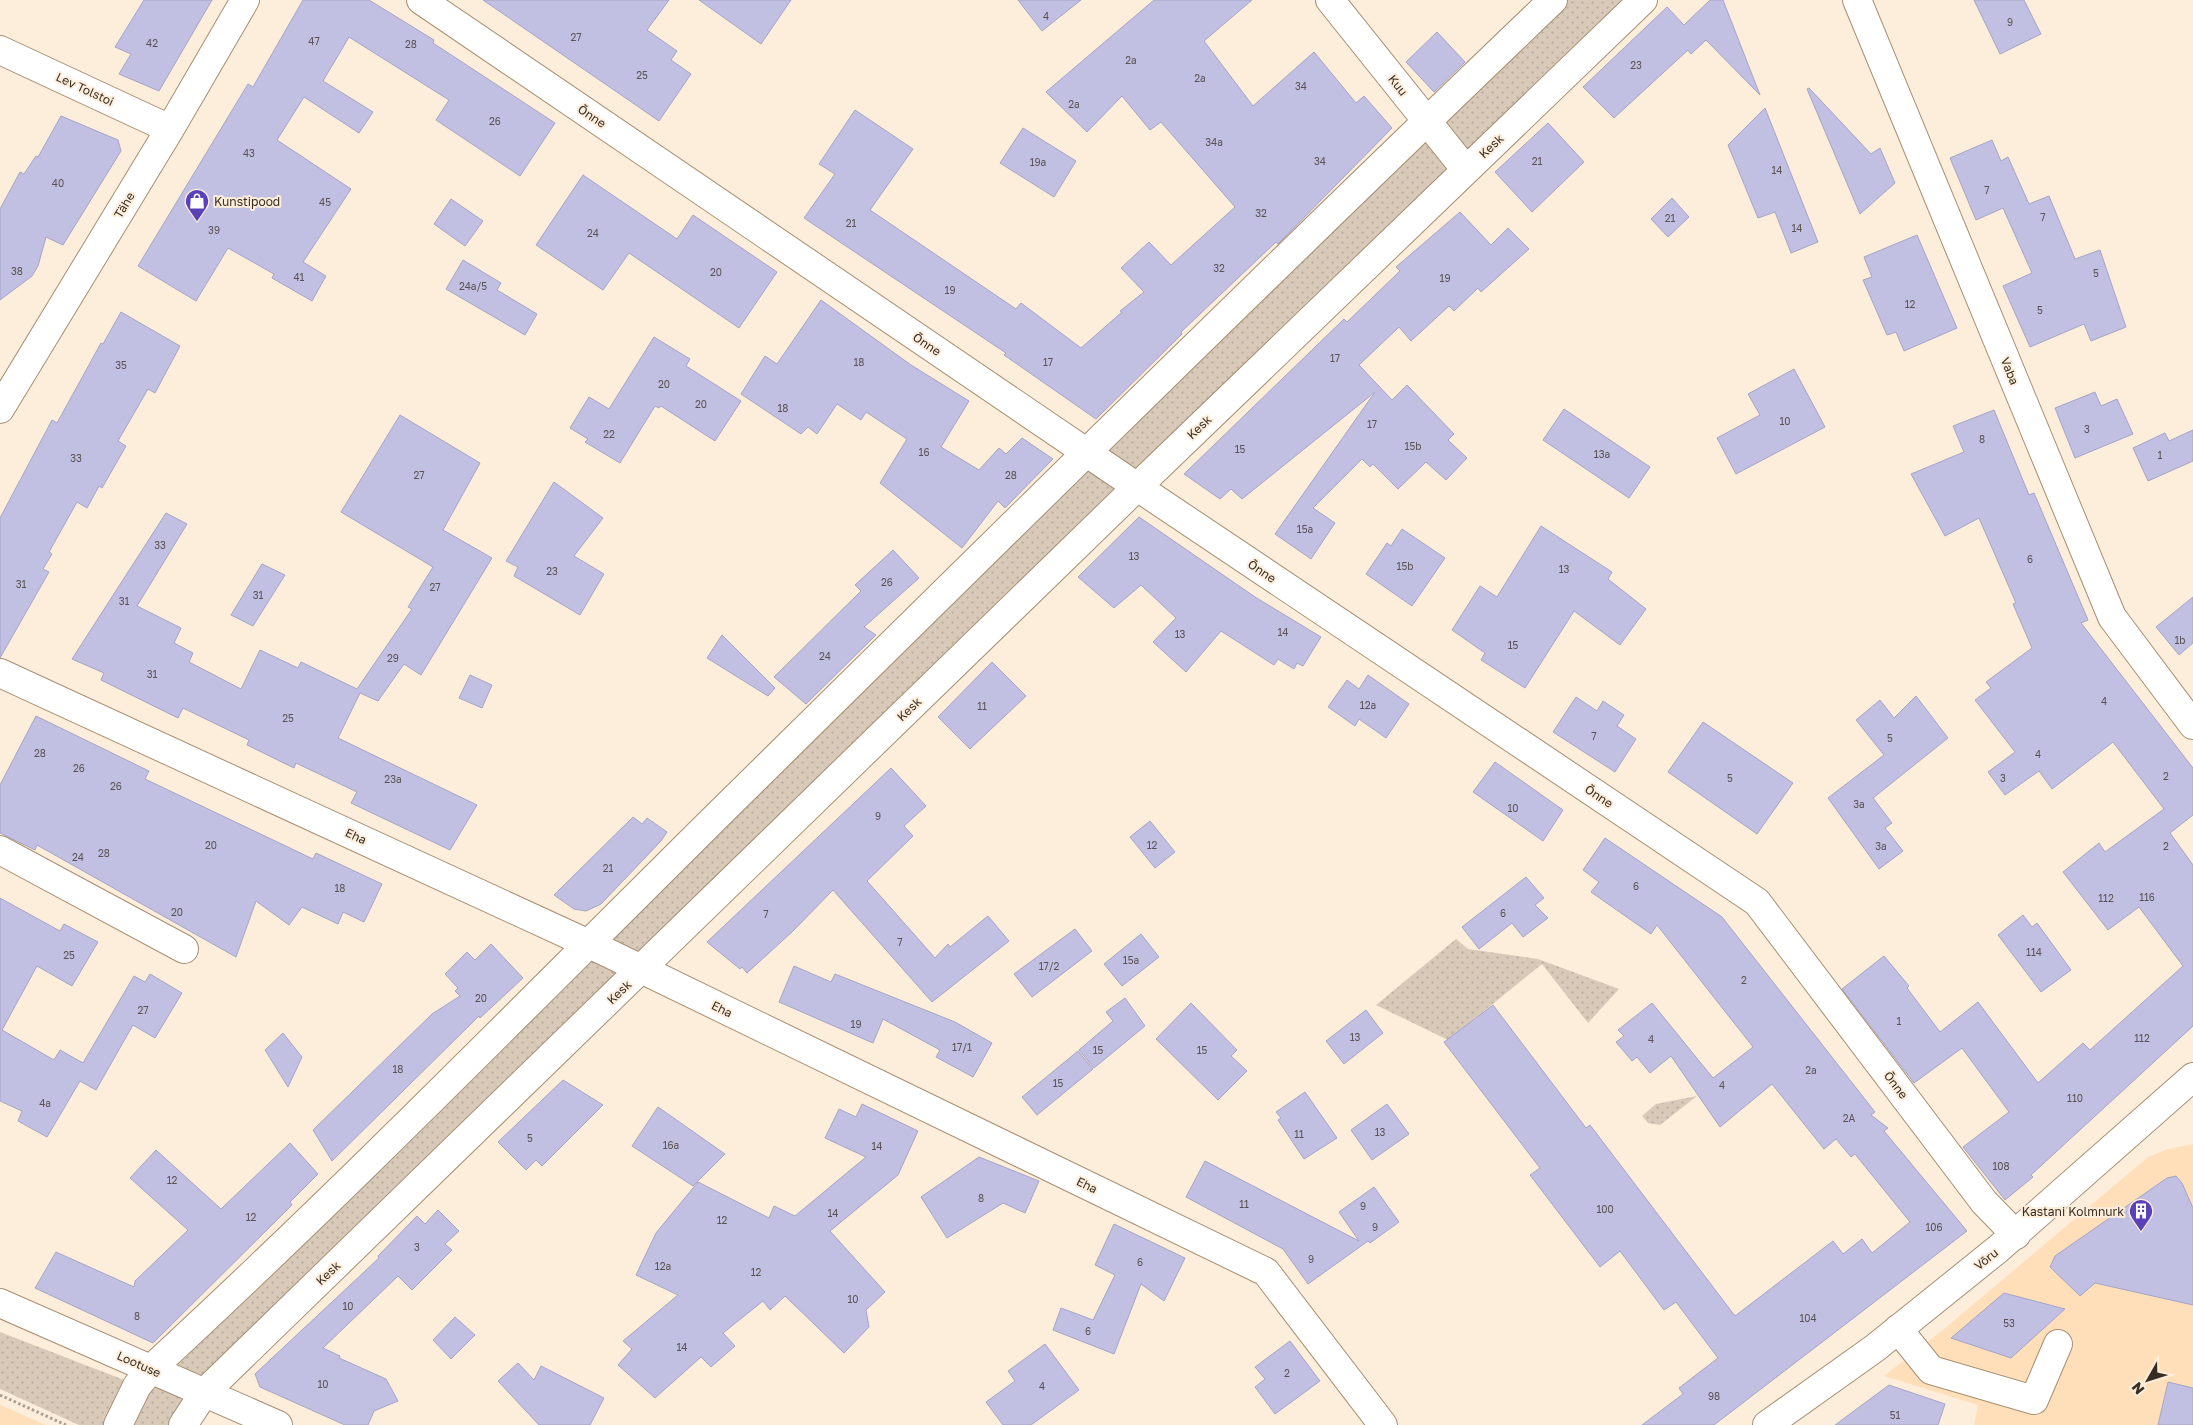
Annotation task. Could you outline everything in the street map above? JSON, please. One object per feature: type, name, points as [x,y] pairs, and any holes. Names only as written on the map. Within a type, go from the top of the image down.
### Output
[{"type":"street","name":"Tähe","points":[[0,409],[8,378],[170,129],[245,0]]},
{"type":"street","name":"Õnne","points":[[421,0],[1137,487],[1757,902],[1984,1202],[2016,1235]]},
{"type":"street","name":"Kuu","points":[[1330,0],[1466,170]]},
{"type":"street","points":[[118,1425],[137,1386],[151,1369],[247,1280],[590,945],[1087,453],[1552,0]]},
{"type":"street","name":"Kesk","points":[[183,1425],[204,1393],[642,970],[1137,487],[1643,0]]},
{"type":"street","name":"Vaba","points":[[1857,0],[2112,617],[2193,725]]},
{"type":"street","name":"Lev Tolstoi","points":[[0,50],[170,129]]},
{"type":"street","name":"Eha","points":[[0,673],[590,945],[1266,1272],[1383,1425]]},
{"type":"street","points":[[0,850],[184,949]]},
{"type":"street","name":"Võru","points":[[1767,1425],[1898,1329],[2016,1235],[2193,1077]]},
{"type":"street","name":"Lootuse","points":[[0,1303],[278,1425]]},
{"type":"street","points":[[1898,1329],[1931,1370],[2034,1400],[2058,1344]]},
{"type":"path","points":[[0,1395],[66,1425]]},
{"type":"shaded area","points":[[1552,0],[1643,0],[183,1425],[79,1425],[0,1389],[0,1332],[132,1383]]},
{"type":"shaded area","points":[[1456,939],[1468,949],[1538,959],[1619,989],[1588,1023],[1542,964],[1448,1040],[1376,1005]]},
{"type":"shaded area","points":[[1697,1096],[1660,1125],[1648,1123],[1642,1116],[1656,1104]]},
{"type":"shaded area","points":[[2193,1144],[2193,1425],[1974,1425],[1978,1405],[1884,1376],[1943,1330],[2148,1157],[2168,1149]]},
{"type":"shaded area","points":[[0,1405],[46,1425],[0,1425]]},
{"type":"building","points":[[144,0],[212,0],[159,91],[119,74],[131,54],[115,47]]},
{"type":"building","points":[[303,0],[369,0],[434,40],[433,43],[555,123],[520,176],[436,120],[449,100],[349,37],[323,81],[373,112],[359,133],[304,97],[277,140],[351,189],[303,262],[326,276],[312,301],[272,278],[274,274],[228,248],[196,301],[138,266],[248,84],[253,87]]},
{"type":"building","points":[[483,0],[669,0],[647,30],[677,51],[671,60],[691,74],[659,121]]},
{"type":"building","points":[[699,0],[791,0],[761,44]]},
{"type":"building","points":[[1018,0],[1081,0],[1042,31]]},
{"type":"building","points":[[1154,0],[1252,0],[1204,41],[1253,106],[1314,52],[1356,103],[1364,96],[1392,128],[1278,244],[1276,242],[1181,332],[1182,334],[1096,419],[1004,355],[1006,353],[804,218],[835,174],[819,164],[855,110],[913,149],[870,210],[1016,309],[1021,303],[1081,348],[1122,312],[1120,311],[1144,292],[1121,268],[1149,242],[1171,265],[1235,207],[1161,122],[1150,130],[1122,96],[1087,132],[1046,92]]},
{"type":"building","points":[[1710,0],[1723,0],[1760,95],[1706,40],[1691,54],[1688,50],[1614,118],[1583,87],[1667,7],[1684,25]]},
{"type":"building","points":[[1974,0],[2024,0],[2041,34],[2000,54]]},
{"type":"building","points":[[1437,32],[1465,62],[1434,92],[1406,62]]},
{"type":"building","points":[[1809,88],[1871,154],[1880,148],[1895,183],[1860,214],[1807,89]]},
{"type":"building","points":[[1765,108],[1818,242],[1791,253],[1775,212],[1758,218],[1728,145]]},
{"type":"building","points":[[61,116],[118,140],[121,151],[63,245],[46,237],[38,266],[32,276],[0,300],[0,209],[20,172],[24,174],[36,156],[38,157]]},
{"type":"building","points":[[1548,123],[1584,162],[1532,212],[1495,172]]},
{"type":"building","points":[[1023,128],[1076,161],[1054,197],[1000,163]]},
{"type":"building","points":[[1992,140],[2001,161],[2008,157],[2029,204],[2049,196],[2075,259],[2100,250],[2126,327],[2091,341],[2084,324],[2030,347],[2003,286],[2032,273],[2003,208],[1976,220],[1950,158]]},
{"type":"building","points":[[583,175],[677,239],[693,215],[777,272],[739,328],[629,253],[603,290],[536,245]]},
{"type":"building","points":[[1672,198],[1689,217],[1668,237],[1651,219]]},
{"type":"building","points":[[451,199],[483,221],[465,246],[434,224]]},
{"type":"building","points":[[1460,212],[1491,245],[1508,228],[1529,249],[1481,292],[1478,288],[1454,311],[1449,306],[1411,341],[1399,327],[1359,365],[1392,400],[1407,385],[1454,434],[1448,440],[1467,458],[1446,480],[1426,462],[1398,489],[1373,464],[1370,467],[1362,459],[1313,508],[1335,523],[1311,559],[1275,534],[1375,392],[1242,499],[1231,489],[1220,499],[1184,474],[1344,319],[1347,322],[1400,271],[1396,267]]},
{"type":"building","points":[[1917,235],[1957,328],[1904,351],[1896,332],[1887,335],[1863,280],[1872,277],[1864,257]]},
{"type":"building","points":[[463,260],[501,283],[497,290],[537,314],[525,335],[446,289]]},
{"type":"building","points":[[821,300],[911,365],[969,401],[941,447],[979,470],[999,448],[1006,454],[1022,438],[1053,459],[1005,508],[998,501],[962,548],[880,483],[907,439],[866,412],[861,420],[837,404],[817,434],[808,427],[801,434],[741,394],[765,356],[777,364]]},
{"type":"building","points":[[121,312],[180,346],[155,393],[148,389],[118,441],[126,446],[102,488],[99,486],[87,508],[77,502],[49,552],[52,554],[43,569],[49,572],[0,658],[0,518],[52,420],[57,423],[101,343],[103,344]]},
{"type":"building","points":[[654,337],[690,359],[686,366],[741,401],[715,441],[661,406],[659,408],[655,406],[620,463],[585,442],[588,439],[570,428],[589,397],[609,409]]},
{"type":"building","points":[[1794,369],[1825,427],[1736,474],[1717,438],[1760,415],[1748,394]]},
{"type":"building","points":[[2095,392],[2101,406],[2117,399],[2133,434],[2075,458],[2055,408]]},
{"type":"building","points":[[1564,409],[1650,467],[1629,498],[1543,440]]},
{"type":"building","points":[[1994,410],[2029,495],[2034,493],[2088,620],[2081,623],[2193,768],[2193,815],[2170,833],[2193,865],[2193,1026],[2031,1175],[2033,1177],[2005,1200],[1963,1147],[2009,1112],[1962,1048],[1914,1083],[1842,989],[1884,956],[1909,986],[1907,988],[1940,1032],[1978,1002],[2038,1083],[2083,1043],[2090,1050],[2183,966],[2139,907],[2108,930],[2063,872],[2099,843],[2105,852],[2164,809],[2113,742],[2052,789],[2039,771],[2005,795],[1988,772],[2015,752],[1975,700],[1991,688],[1986,682],[2032,648],[2013,604],[2016,603],[1979,518],[1945,536],[1911,474],[1964,452],[1953,426]]},
{"type":"building","points":[[400,415],[480,463],[443,530],[492,558],[421,675],[404,664],[378,701],[360,693],[338,738],[477,805],[450,850],[351,803],[357,792],[296,763],[294,768],[247,745],[249,740],[183,708],[178,718],[101,680],[104,673],[72,659],[166,513],[187,524],[137,606],[181,628],[174,643],[193,653],[189,662],[241,689],[260,650],[298,668],[301,662],[357,689],[412,609],[408,607],[433,567],[341,512]]},
{"type":"building","points":[[2193,430],[2193,461],[2148,481],[2133,448],[2165,433],[2169,441]]},
{"type":"building","points":[[554,482],[603,518],[574,556],[604,574],[580,615],[514,576],[518,567],[506,561]]},
{"type":"building","points":[[1139,517],[1255,597],[1321,637],[1303,666],[1297,663],[1294,669],[1278,659],[1274,665],[1221,631],[1186,672],[1153,642],[1176,618],[1141,585],[1114,608],[1078,577]]},
{"type":"building","points":[[1541,526],[1612,572],[1608,579],[1646,609],[1620,645],[1574,611],[1525,688],[1481,660],[1485,653],[1452,630],[1480,586],[1497,597]]},
{"type":"building","points":[[1402,529],[1445,558],[1412,606],[1366,574],[1387,543],[1391,546]]},
{"type":"building","points":[[893,550],[919,578],[864,627],[876,635],[806,704],[774,677],[861,591],[855,585]]},
{"type":"building","points":[[262,564],[285,575],[253,626],[231,615]]},
{"type":"building","points":[[2193,597],[2193,643],[2179,655],[2156,627]]},
{"type":"building","points":[[722,635],[775,688],[768,696],[707,658]]},
{"type":"building","points":[[992,662],[1026,696],[970,749],[938,717]]},
{"type":"building","points":[[470,675],[492,685],[482,708],[459,698]]},
{"type":"building","points":[[1368,675],[1409,704],[1386,738],[1359,719],[1355,726],[1328,707],[1347,680],[1359,689]]},
{"type":"building","points":[[1916,696],[1948,738],[1873,798],[1892,823],[1885,828],[1903,851],[1879,869],[1828,798],[1884,755],[1856,720],[1880,700],[1894,718]]},
{"type":"building","points":[[1576,697],[1597,711],[1603,701],[1624,715],[1617,726],[1636,739],[1615,772],[1553,732]]},
{"type":"building","points":[[36,716],[149,771],[145,779],[313,859],[316,853],[382,884],[364,922],[343,912],[338,924],[302,907],[289,925],[256,901],[236,957],[37,845],[35,850],[0,833],[0,785]]},
{"type":"building","points":[[1703,722],[1793,783],[1757,834],[1668,772]]},
{"type":"building","points":[[1495,762],[1563,810],[1543,841],[1473,792]]},
{"type":"building","points":[[891,768],[926,806],[904,826],[913,836],[867,881],[935,958],[948,944],[950,947],[988,916],[1009,941],[932,1002],[833,890],[793,931],[747,973],[742,967],[740,969],[707,942]]},
{"type":"building","points":[[633,817],[642,824],[647,818],[667,832],[661,841],[601,904],[586,911],[574,909],[554,895]]},
{"type":"building","points":[[1150,821],[1175,852],[1155,868],[1130,837]]},
{"type":"building","points":[[1605,838],[1722,917],[1875,1112],[1871,1115],[1888,1128],[1884,1131],[1967,1231],[1714,1425],[1642,1425],[1683,1394],[1679,1388],[1718,1358],[1676,1302],[1664,1310],[1620,1251],[1600,1267],[1530,1175],[1540,1168],[1444,1042],[1493,1005],[1586,1128],[1590,1125],[1735,1316],[1833,1241],[1843,1254],[1862,1239],[1872,1253],[1910,1222],[1855,1154],[1851,1157],[1836,1139],[1824,1149],[1772,1084],[1720,1127],[1671,1056],[1650,1073],[1637,1057],[1632,1061],[1616,1042],[1624,1036],[1618,1030],[1652,1003],[1713,1078],[1753,1047],[1657,925],[1651,934],[1591,892],[1599,882],[1583,870]]},
{"type":"building","points":[[1526,877],[1544,898],[1535,905],[1548,918],[1523,937],[1512,923],[1479,949],[1462,927]]},
{"type":"building","points":[[0,898],[60,931],[64,924],[98,942],[72,986],[37,966],[2,1030],[54,1060],[60,1050],[83,1063],[134,976],[145,982],[150,974],[182,993],[155,1038],[133,1025],[96,1090],[80,1081],[47,1137],[18,1121],[22,1111],[0,1101]]},
{"type":"building","points":[[2023,915],[2032,927],[2037,923],[2071,970],[2041,992],[1998,935]]},
{"type":"building","points":[[1075,929],[1092,951],[1032,997],[1014,974]]},
{"type":"building","points":[[1141,934],[1159,957],[1122,986],[1104,964]]},
{"type":"building","points":[[491,944],[523,978],[480,1018],[479,1016],[332,1161],[313,1130],[432,1014],[460,996],[455,991],[458,988],[445,974],[467,952],[475,960]]},
{"type":"building","points":[[794,966],[831,982],[835,974],[955,1022],[992,1043],[973,1077],[936,1057],[940,1050],[883,1019],[873,1043],[779,1002]]},
{"type":"building","points":[[1125,998],[1145,1026],[1094,1068],[1079,1050],[1113,1021],[1106,1012]]},
{"type":"building","points":[[1191,1003],[1237,1050],[1231,1056],[1247,1071],[1218,1100],[1156,1039]]},
{"type":"building","points":[[1366,1010],[1383,1033],[1344,1064],[1326,1041]]},
{"type":"building","points":[[283,1033],[302,1057],[288,1087],[265,1050]]},
{"type":"building","points":[[1078,1051],[1093,1069],[1037,1115],[1022,1097]]},
{"type":"building","points":[[563,1080],[603,1105],[542,1166],[536,1160],[526,1170],[498,1142]]},
{"type":"building","points":[[1305,1092],[1337,1138],[1304,1159],[1278,1120],[1281,1118],[1276,1112]]},
{"type":"building","points":[[862,1104],[918,1131],[898,1175],[830,1231],[885,1292],[866,1310],[869,1327],[844,1353],[785,1296],[770,1310],[763,1301],[723,1333],[735,1346],[711,1367],[701,1357],[655,1398],[618,1365],[632,1349],[623,1341],[678,1295],[636,1275],[656,1233],[698,1182],[769,1218],[774,1206],[795,1216],[866,1157],[825,1138],[839,1109],[856,1117]]},
{"type":"building","points":[[1387,1104],[1409,1134],[1372,1160],[1351,1130]]},
{"type":"building","points":[[658,1107],[725,1154],[693,1186],[632,1146]]},
{"type":"building","points":[[290,1143],[318,1174],[290,1202],[292,1205],[153,1343],[35,1288],[56,1252],[134,1287],[135,1281],[188,1230],[130,1178],[156,1150],[221,1209]]},
{"type":"building","points":[[979,1157],[1039,1181],[1025,1213],[1003,1203],[947,1238],[921,1197]]},
{"type":"building","points":[[1205,1161],[1359,1241],[1339,1212],[1374,1187],[1399,1222],[1370,1243],[1368,1241],[1308,1284],[1283,1249],[1186,1197]]},
{"type":"building","name":"Kastani Kolmnurk","points":[[2176,1176],[2182,1183],[2193,1208],[2193,1305],[2095,1283],[2080,1296],[2050,1267],[2055,1256],[2167,1178]]},
{"type":"building","points":[[438,1210],[459,1231],[445,1244],[452,1250],[412,1290],[398,1276],[323,1348],[340,1356],[339,1358],[386,1379],[398,1401],[374,1411],[368,1425],[345,1425],[260,1387],[255,1374],[379,1258],[378,1256],[417,1216],[425,1224]]},
{"type":"building","points":[[1114,1224],[1185,1258],[1164,1301],[1141,1284],[1114,1354],[1053,1330],[1061,1308],[1093,1320],[1115,1275],[1095,1265]]},
{"type":"building","points":[[2004,1293],[2065,1309],[2011,1358],[1951,1338]]},
{"type":"building","points":[[455,1317],[475,1335],[451,1359],[433,1340]]},
{"type":"building","points":[[1290,1341],[1320,1381],[1275,1414],[1255,1387],[1265,1379],[1255,1367]]},
{"type":"building","points":[[1045,1344],[1079,1390],[1031,1425],[1003,1425],[986,1402],[1015,1381],[1008,1371]]},
{"type":"building","points":[[518,1363],[534,1380],[541,1366],[604,1398],[590,1425],[539,1425],[498,1381]]},
{"type":"building","points":[[2168,1382],[2193,1388],[2193,1425],[2158,1425]]},
{"type":"building","points":[[1889,1385],[1945,1404],[1938,1425],[1835,1425]]},
{"type":"place","name":"Kunstipood","points":[[197,222]]},
{"type":"place","name":"Kastani Kolmnurk","points":[[2141,1232]]}]
